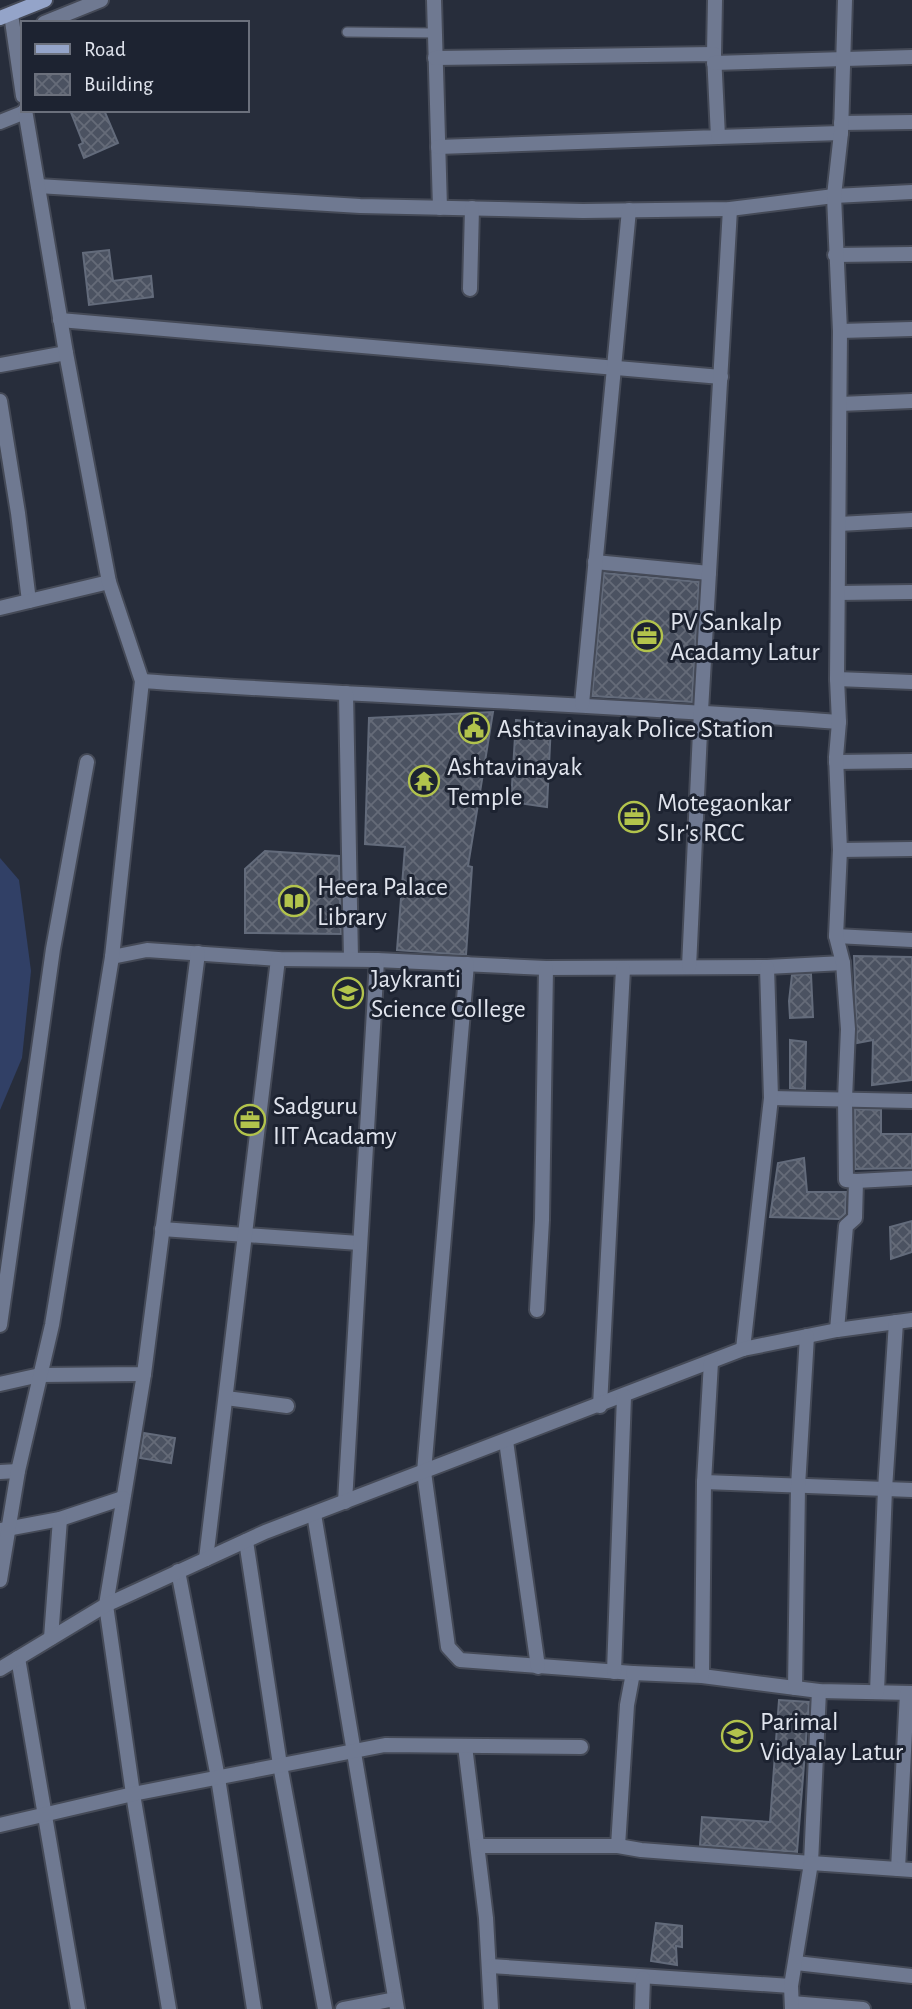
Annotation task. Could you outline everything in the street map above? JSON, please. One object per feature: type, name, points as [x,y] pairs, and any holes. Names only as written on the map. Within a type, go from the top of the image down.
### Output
[{"type":"street","points":[[21,85],[12,36],[5,16],[45,0]]},
{"type":"street","points":[[49,21],[101,0]]},
{"type":"street","points":[[434,0],[440,208]]},
{"type":"street","points":[[715,0],[714,58],[718,137]]},
{"type":"street","points":[[845,0],[845,60],[834,196],[840,331],[837,679],[839,722],[836,762],[840,850],[836,936],[843,963],[848,1030],[846,1180],[912,1178]]},
{"type":"street","points":[[435,58],[845,60],[912,57]]},
{"type":"street","points":[[0,122],[23,112]]},
{"type":"street","points":[[0,1580],[4,1530],[52,1325],[112,957],[142,681],[109,582],[60,320],[25,112]]},
{"type":"street","points":[[438,147],[718,137],[912,122]]},
{"type":"street","points":[[38,186],[333,204],[629,210],[730,209],[834,196],[912,192]]},
{"type":"street","points":[[470,289],[472,208]]},
{"type":"street","points":[[689,967],[730,209]]},
{"type":"street","points":[[582,704],[629,210]]},
{"type":"street","points":[[835,255],[912,254]]},
{"type":"street","points":[[60,320],[721,377]]},
{"type":"street","points":[[840,331],[912,330]]},
{"type":"street","points":[[0,365],[66,353]]},
{"type":"street","points":[[0,401],[29,601]]},
{"type":"street","points":[[840,404],[912,401]]},
{"type":"street","points":[[839,524],[912,520]]},
{"type":"street","points":[[595,562],[709,573]]},
{"type":"street","points":[[0,608],[109,582]]},
{"type":"street","points":[[838,593],[912,592]]},
{"type":"street","points":[[837,679],[912,682]]},
{"type":"street","points":[[142,681],[346,694],[582,704],[839,722]]},
{"type":"street","points":[[346,694],[351,959]]},
{"type":"street","points":[[836,762],[912,761]]},
{"type":"street","points":[[0,1325],[53,949],[88,762]]},
{"type":"street","points":[[840,850],[912,849]]},
{"type":"street","points":[[836,936],[912,940]]},
{"type":"street","points":[[112,957],[147,950],[278,959],[351,959],[623,969],[843,963]]},
{"type":"street","points":[[169,2009],[133,1794],[106,1605],[144,1374],[198,953]]},
{"type":"street","points":[[206,1559],[278,959]]},
{"type":"street","points":[[345,1502],[377,960]]},
{"type":"street","points":[[467,964],[424,1472],[448,1647],[460,1660],[702,1676],[818,1691],[909,1693],[905,1869],[641,1850],[618,1846],[478,1846]]},
{"type":"street","points":[[743,1349],[771,1098],[767,967]]},
{"type":"street","points":[[537,1310],[543,1194],[546,968]]},
{"type":"street","points":[[600,1406],[623,969]]},
{"type":"street","points":[[771,1098],[912,1101]]},
{"type":"street","points":[[837,1330],[846,1226],[855,1218],[856,1181]]},
{"type":"street","points":[[162,1229],[359,1243]]},
{"type":"street","points":[[0,1669],[106,1605],[246,1541],[743,1349],[837,1330],[912,1320]]},
{"type":"street","points":[[877,1692],[885,1489],[896,1322]]},
{"type":"street","points":[[795,1688],[798,1486],[807,1336]]},
{"type":"street","points":[[702,1676],[704,1482],[711,1362]]},
{"type":"street","points":[[0,1384],[40,1375],[144,1374]]},
{"type":"street","points":[[614,1672],[624,1396]]},
{"type":"street","points":[[226,1398],[287,1406]]},
{"type":"street","points":[[506,1441],[538,1667]]},
{"type":"street","points":[[0,1472],[18,1471]]},
{"type":"street","points":[[704,1482],[912,1490]]},
{"type":"street","points":[[4,1530],[60,1519],[124,1498]]},
{"type":"street","points":[[314,1514],[396,2004],[343,2009]]},
{"type":"street","points":[[51,1638],[60,1519]]},
{"type":"street","points":[[246,1541],[280,1765],[325,2009]]},
{"type":"street","points":[[178,1571],[218,1777],[254,2009]]},
{"type":"street","points":[[18,1658],[78,2009]]},
{"type":"street","points":[[618,1846],[627,1705],[632,1673]]},
{"type":"street","points":[[818,1691],[811,1863],[792,1986],[792,2006],[863,2009]]},
{"type":"street","points":[[0,1825],[133,1794],[385,1745],[581,1747]]},
{"type":"street","points":[[465,1746],[490,1966],[491,2009]]},
{"type":"street","points":[[796,1963],[912,1976]]},
{"type":"street","points":[[490,1966],[792,1986]]},
{"type":"street","points":[[642,2009],[643,1978]]},
{"type":"lane","points":[[347,32],[435,33]]},
{"type":"shaded area","points":[[0,858],[19,880],[31,971],[22,1058],[0,1110]]},
{"type":"building","points":[[71,112],[105,112],[118,143],[84,158],[79,145],[83,143]]},
{"type":"building","points":[[109,250],[113,281],[151,276],[153,297],[89,305],[83,253]]},
{"type":"building","name":"PV Sankalp Acadamy Latur","points":[[604,573],[699,582],[692,702],[592,696]]},
{"type":"building","name":"Ashtavinayak Temple","points":[[493,712],[468,866],[472,867],[466,955],[397,950],[405,847],[365,844],[369,718]]},
{"type":"building","points":[[516,720],[551,724],[547,807],[511,802]]},
{"type":"building","name":"Heera Palace Library","points":[[265,851],[339,856],[341,934],[245,933],[245,869]]},
{"type":"building","points":[[854,956],[912,957],[912,1080],[872,1085],[873,1040],[857,1043]]},
{"type":"building","points":[[811,974],[813,1017],[790,1018],[792,975]]},
{"type":"building","points":[[790,1040],[806,1042],[805,1089],[790,1088]]},
{"type":"building","points":[[855,1109],[881,1110],[881,1134],[912,1134],[912,1168],[855,1169]]},
{"type":"building","points":[[804,1158],[807,1192],[846,1192],[845,1214],[839,1219],[770,1217],[778,1163]]},
{"type":"building","points":[[912,1221],[912,1252],[891,1259],[890,1227]]},
{"type":"building","points":[[144,1433],[175,1438],[171,1463],[140,1458]]},
{"type":"building","points":[[779,1700],[809,1702],[797,1852],[700,1845],[702,1817],[770,1822]]},
{"type":"building","points":[[656,1923],[682,1926],[682,1947],[676,1946],[677,1965],[651,1961]]},
{"type":"place","name":"PV Sankalp Acadamy Latur","points":[[647,636]]},
{"type":"place","name":"Ashtavinayak Police Station","points":[[474,728]]},
{"type":"place","name":"Ashtavinayak Temple","points":[[424,781]]},
{"type":"place","name":"Motegaonkar SIr's RCC","points":[[634,817]]},
{"type":"place","name":"Heera Palace Library","points":[[294,901]]},
{"type":"place","name":"Jaykranti Science College","points":[[348,993]]},
{"type":"place","name":"Sadguru IIT Acadamy","points":[[250,1120]]},
{"type":"place","name":"Parimal Vidyalay Latur","points":[[737,1736]]}]
